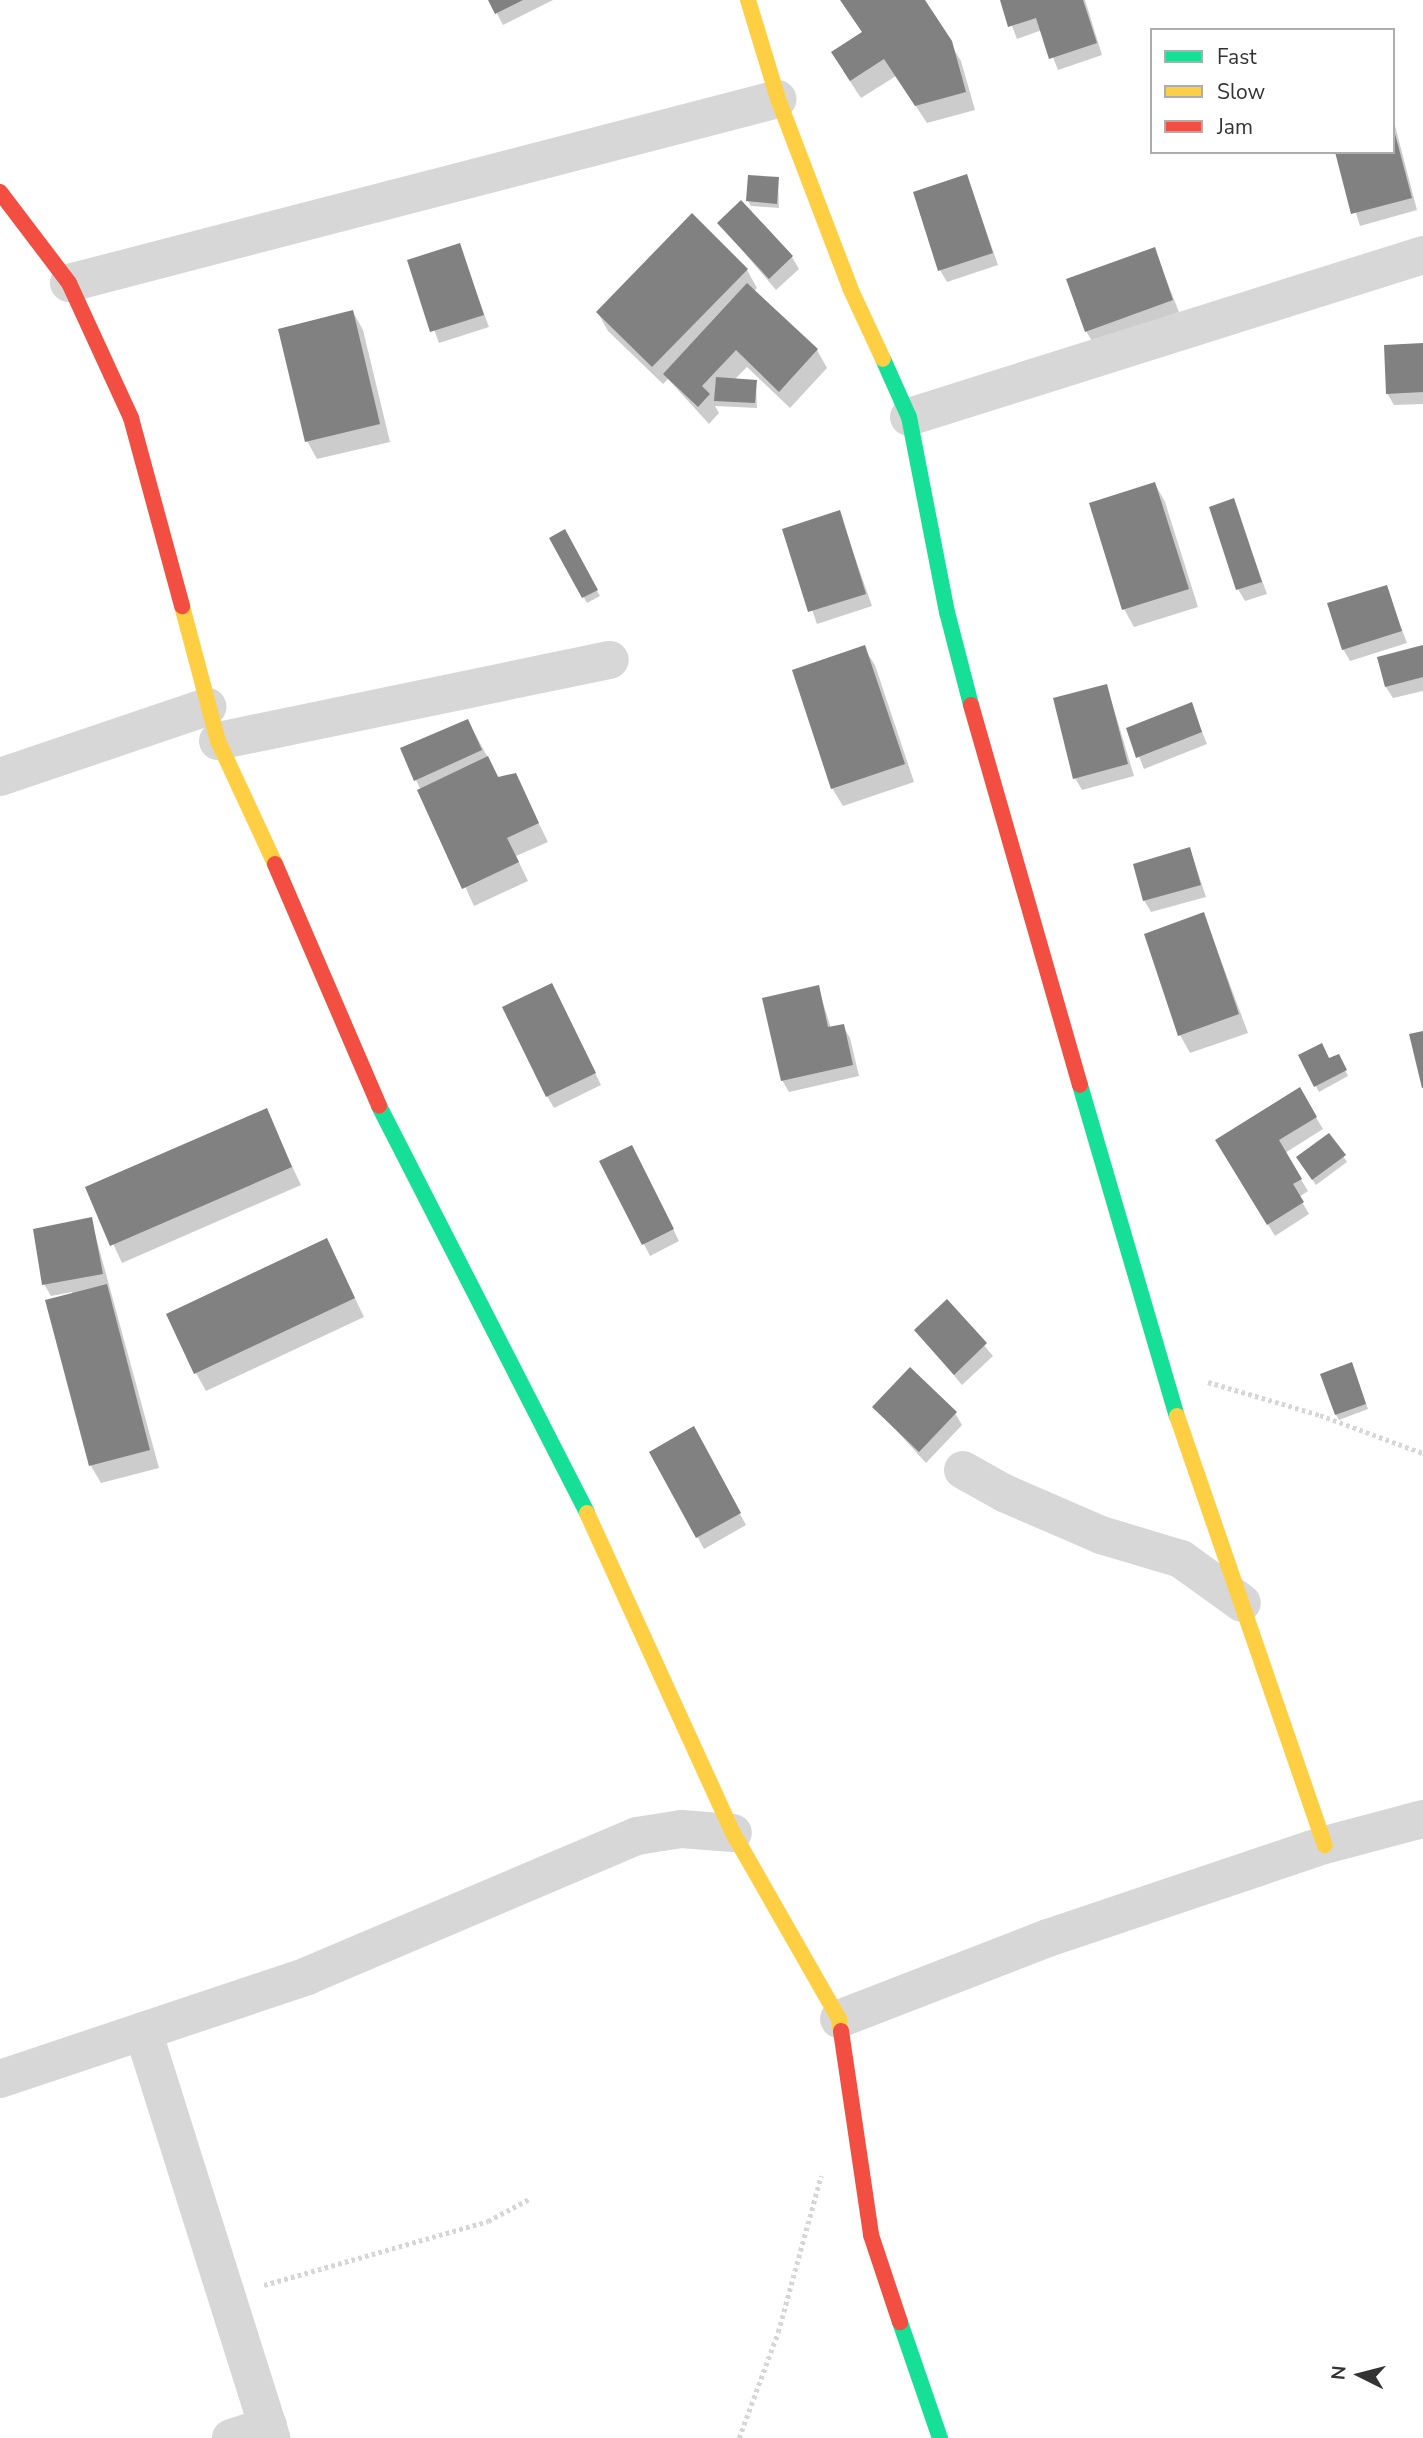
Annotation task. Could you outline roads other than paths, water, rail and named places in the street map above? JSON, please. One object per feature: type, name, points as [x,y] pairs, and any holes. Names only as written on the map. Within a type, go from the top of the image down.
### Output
[{"type":"street","points":[[748,0],[778,99],[849,288],[909,417],[947,612],[990,777],[1187,1451],[1325,1845]]},
{"type":"street","points":[[69,283],[778,99]]},
{"type":"street","points":[[0,192],[69,283],[131,418],[213,724],[305,930],[357,1064],[582,1501],[733,1833],[839,2019],[871,2235],[940,2438]]},
{"type":"street","points":[[909,417],[1423,255]]},
{"type":"street","points":[[0,777],[213,724],[610,660]]},
{"type":"street","points":[[963,1470],[1004,1493],[1101,1535],[1181,1559],[1242,1603]]},
{"type":"street","points":[[839,2019],[1048,1938],[1325,1845],[1423,1819]]},
{"type":"street","points":[[0,2079],[307,1976],[637,1836],[681,1829],[733,1833]]},
{"type":"street","points":[[143,2031],[270,2432],[231,2438]]}]
